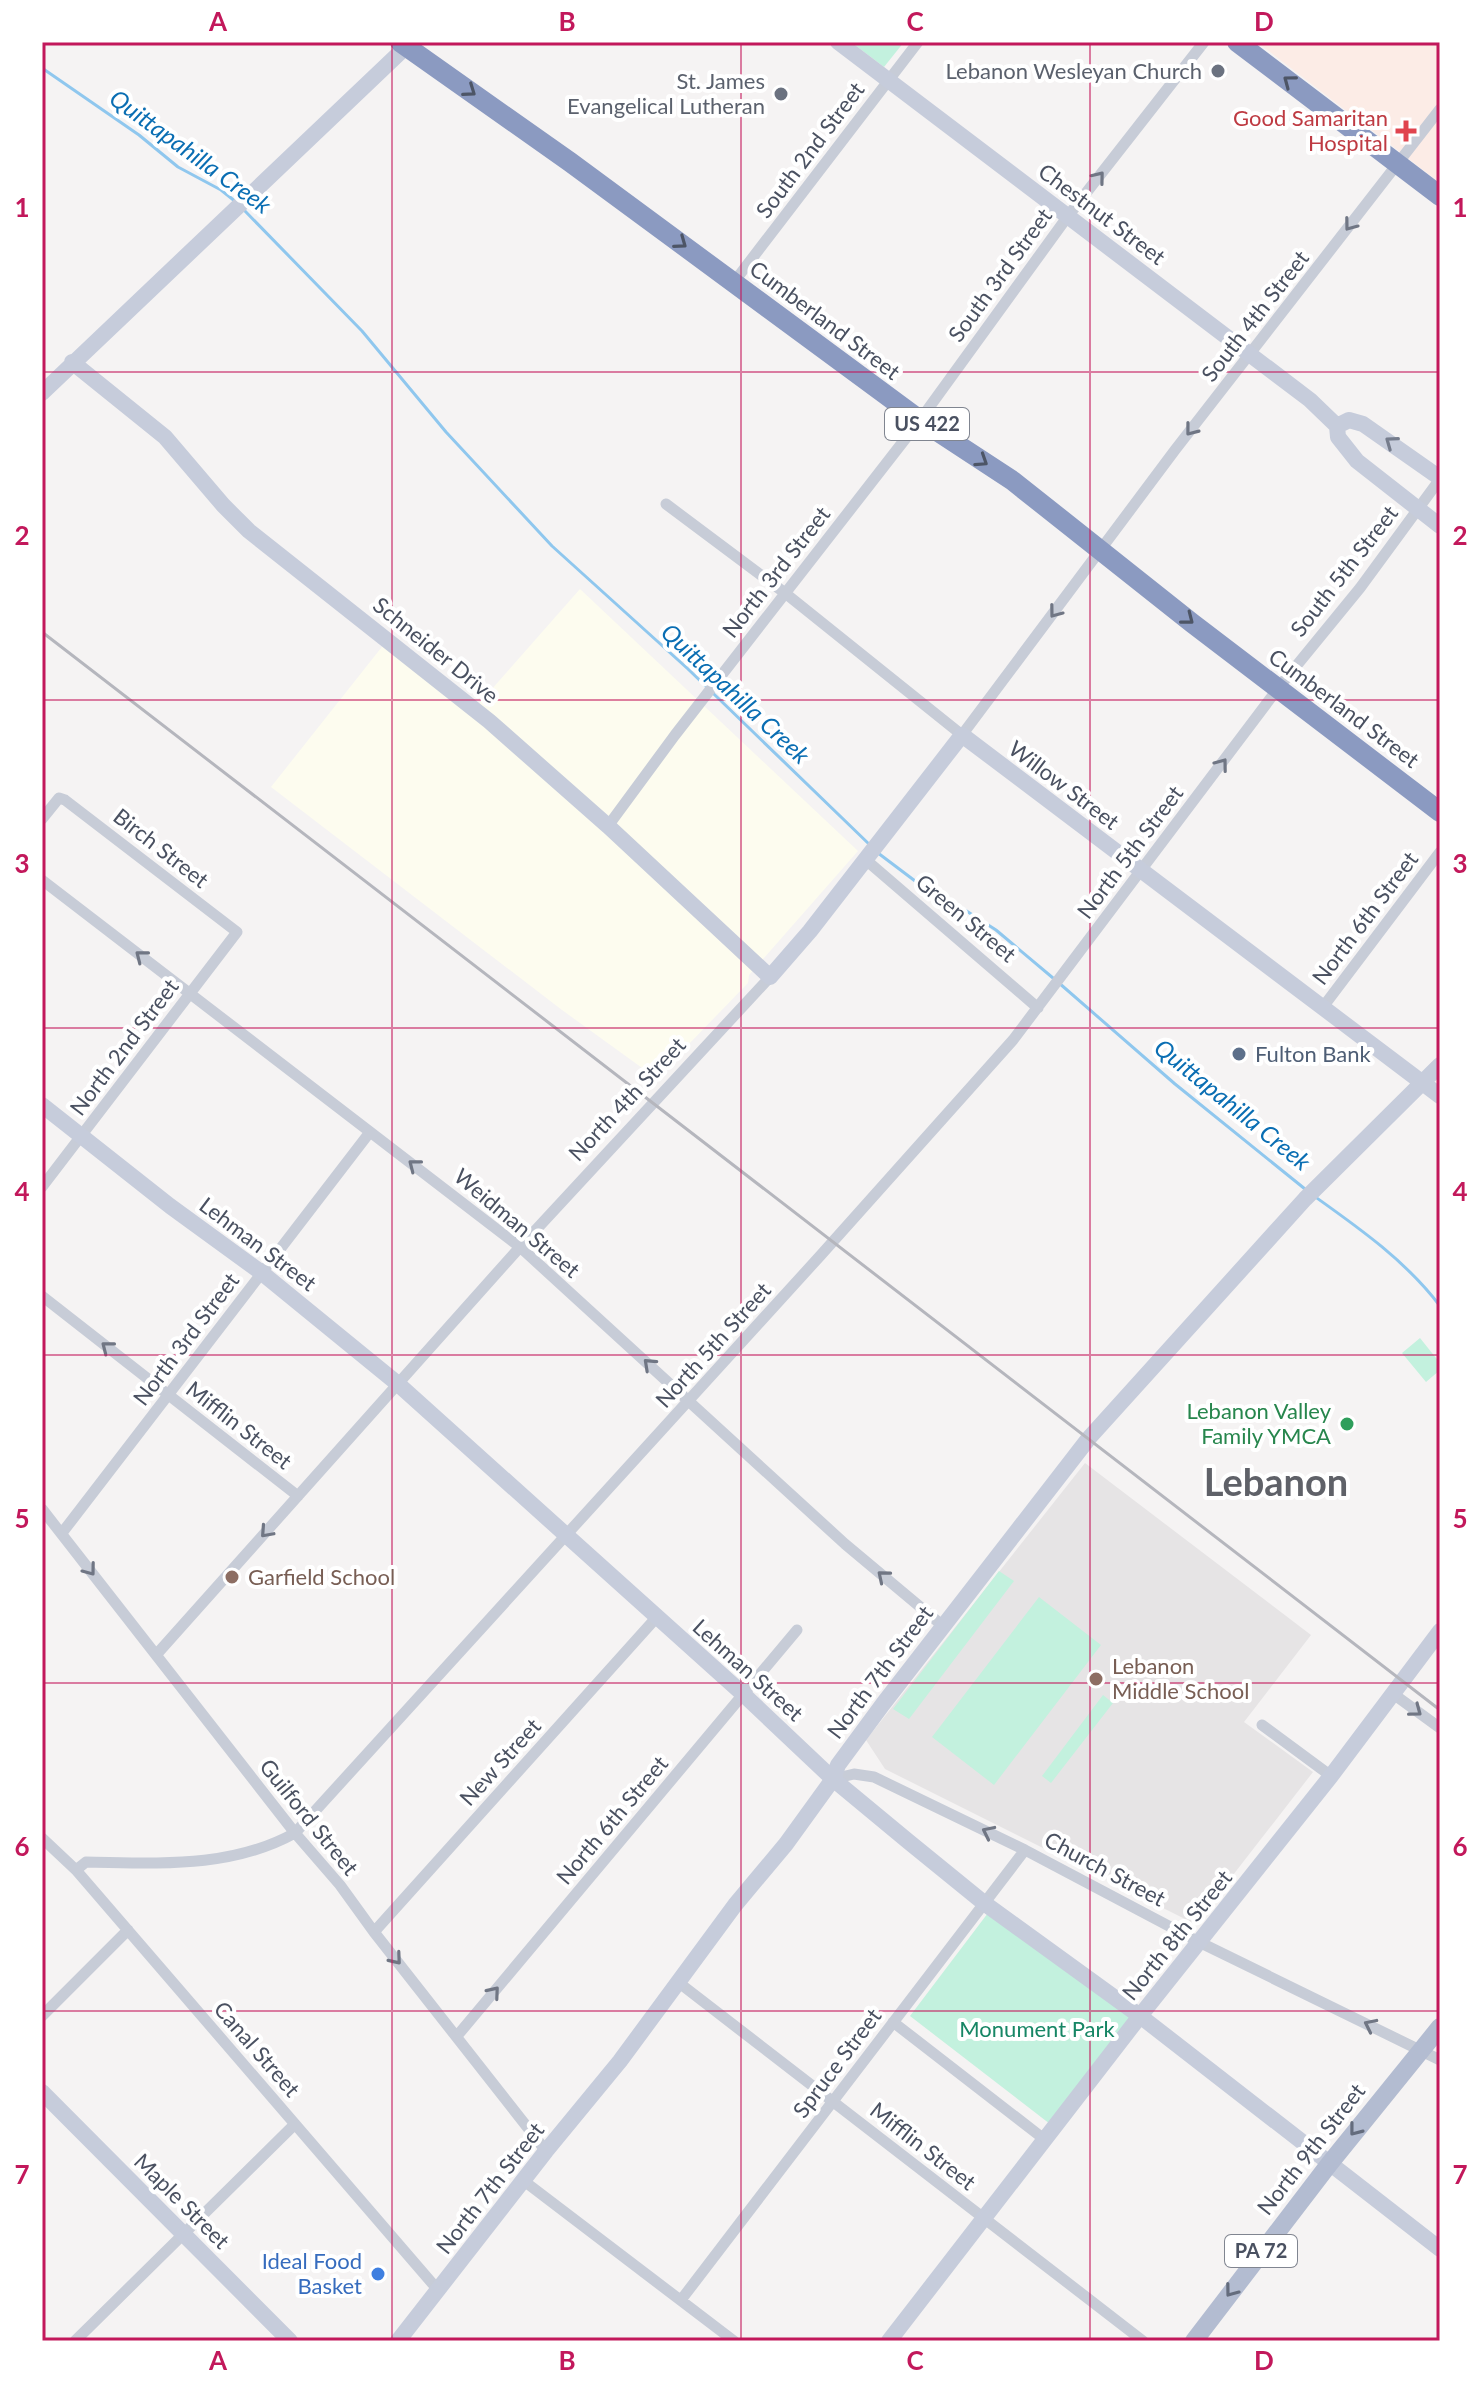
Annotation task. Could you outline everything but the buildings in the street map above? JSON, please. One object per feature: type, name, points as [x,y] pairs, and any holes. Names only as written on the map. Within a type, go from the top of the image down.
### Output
[{"type":"highway","points":[[1237,42],[1440,196]]},
{"type":"highway","name":"Cumberland Street","points":[[406,43],[920,420],[1013,481],[1192,623],[1440,812]]},
{"type":"main road","name":"North 9th Street","points":[[1194,2341],[1330,2163],[1440,2027]]},
{"type":"street","name":"Chestnut Street","points":[[838,42],[1310,400],[1337,426],[1338,437],[1357,461],[1440,526]]},
{"type":"street","name":"South 2nd Street","points":[[734,282],[918,42]]},
{"type":"street","name":"South 3rd Street","points":[[920,420],[1068,216],[1204,42]]},
{"type":"street","points":[[42,393],[240,207],[406,43]]},
{"type":"street","name":"South 4th Street","points":[[1102,550],[1440,109]]},
{"type":"street","name":"Schneider Drive","points":[[72,362],[165,437],[249,531],[489,721],[608,826],[770,977]]},
{"type":"street","name":"North 3rd Street","points":[[608,826],[920,420]]},
{"type":"street","points":[[1337,426],[1349,420],[1363,424],[1440,478]]},
{"type":"street","name":"South 5th Street","points":[[1279,687],[1360,588],[1440,478]]},
{"type":"street","name":"Willow Street","points":[[666,504],[785,593],[962,735],[1440,1096]]},
{"type":"street","name":"North 4th Street","points":[[156,1655],[520,1247],[810,931],[1102,550]]},
{"type":"street","name":"North 5th Street","points":[[76,1870],[86,1862],[173,1864],[234,1857],[295,1833],[1013,1040],[1279,687]]},
{"type":"street","name":"Birch Street","points":[[42,819],[59,798],[65,800],[237,932]]},
{"type":"street","name":"North 6th Street","points":[[1323,1007],[1440,852]]},
{"type":"street","name":"Green Street","points":[[872,853],[1038,1008]]},
{"type":"street","name":"Weidman Street","points":[[42,880],[520,1247],[845,1544],[943,1626]]},
{"type":"street","name":"North 2nd Street","points":[[42,1187],[237,932]]},
{"type":"street","name":"North 7th Street","points":[[398,2341],[620,2061],[735,1905],[786,1844],[833,1779],[838,1765],[1089,1438],[1305,1199],[1440,1065]]},
{"type":"street","name":"Lehman Street","points":[[42,1105],[262,1273],[398,1384],[743,1694],[833,1779],[984,1903],[1140,2016],[1440,2249]]},
{"type":"street","name":"North 3rd Street","points":[[62,1533],[370,1132]]},
{"type":"street","name":"Mifflin Street","points":[[42,1296],[298,1496]]},
{"type":"street","name":"Guilford Street","points":[[42,1509],[546,2151]]},
{"type":"street","name":"New Street","points":[[374,1932],[656,1618]]},
{"type":"street","name":"North 6th Street","points":[[457,2036],[797,1630]]},
{"type":"street","name":"North 8th Street","points":[[889,2341],[1140,2016],[1331,1776],[1440,1631]]},
{"type":"street","points":[[1392,1693],[1440,1728]]},
{"type":"street","points":[[1262,1725],[1331,1776]]},
{"type":"street","name":"Church Street","points":[[833,1779],[854,1774],[874,1777],[1440,2060]]},
{"type":"street","name":"Canal Street","points":[[42,1838],[76,1870],[438,2290]]},
{"type":"street","name":"Spruce Street","points":[[681,2300],[1025,1850]]},
{"type":"street","points":[[42,2016],[128,1930]]},
{"type":"street","name":"Mifflin Street","points":[[678,1982],[1143,2341]]},
{"type":"street","points":[[893,2022],[1044,2139]]},
{"type":"street","name":"Maple Street","points":[[42,2092],[290,2341]]},
{"type":"street","points":[[75,2341],[295,2124]]},
{"type":"street","points":[[524,2181],[734,2341]]},
{"type":"shaded area","name":"Good Samaritan Hospital","points":[[1257,42],[1440,42],[1440,183],[1305,79]]},
{"type":"shaded area","points":[[580,589],[858,851],[749,975],[748,983],[656,1078],[562,1010],[271,787],[385,643],[469,715]]},
{"type":"shaded area","name":"Lebanon Middle School","points":[[1085,1463],[1311,1635],[1244,1722],[1313,1772],[1195,1924],[885,1769],[866,1740]]},
{"type":"green space","points":[[851,42],[904,42],[884,67]]},
{"type":"green space","points":[[1420,1338],[1440,1363],[1440,1370],[1426,1382],[1402,1353]]},
{"type":"green space","points":[[999,1571],[1014,1581],[909,1719],[893,1709]]},
{"type":"green space","points":[[1039,1597],[1101,1645],[994,1785],[932,1737]]},
{"type":"green space","points":[[1103,1695],[1113,1703],[1051,1783],[1042,1776]]},
{"type":"green space","name":"Monument Park","points":[[991,1909],[1133,2017],[1050,2124],[910,2016]]},
{"type":"waterway","name":"Quittapahilla Creek","points":[[42,68],[139,135],[178,167],[221,190],[236,202]]},
{"type":"waterway","name":"Quittapahilla Creek","points":[[244,210],[362,331],[446,432],[552,546],[688,669],[870,845]]},
{"type":"waterway","name":"Quittapahilla Creek","points":[[878,853],[931,893],[951,901],[996,930],[1053,978]]},
{"type":"waterway","name":"Quittapahilla Creek","points":[[1059,983],[1175,1084],[1305,1189]]},
{"type":"waterway","name":"Quittapahilla Creek","points":[[1314,1196],[1397,1260],[1440,1306]]},
{"type":"railway","points":[[42,632],[1440,1710]]},
{"type":"place","name":"Lebanon Wesleyan Church","points":[[1218,71]]},
{"type":"place","name":"St. James Evangelical Lutheran","points":[[781,94]]},
{"type":"place","name":"Good Samaritan Hospital","points":[[1406,131]]},
{"type":"place","name":"Fulton Bank","points":[[1239,1054]]},
{"type":"place","name":"Lebanon Valley Family YMCA","points":[[1347,1424]]},
{"type":"place","name":"Garfield School","points":[[232,1577]]},
{"type":"place","name":"Lebanon Middle School","points":[[1096,1679]]},
{"type":"place","name":"Ideal Food Basket","points":[[378,2274]]},
{"type":"district","name":"Lebanon","points":[[1276,1483]]}]
